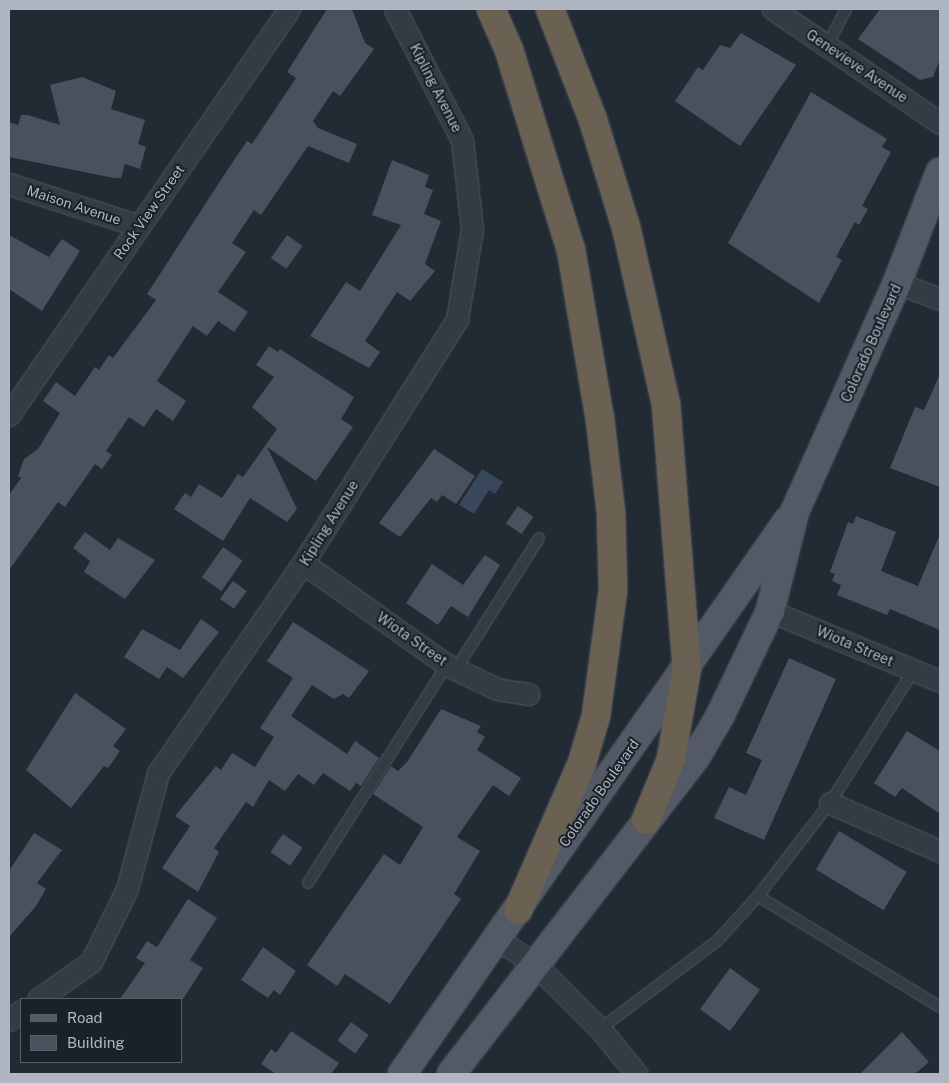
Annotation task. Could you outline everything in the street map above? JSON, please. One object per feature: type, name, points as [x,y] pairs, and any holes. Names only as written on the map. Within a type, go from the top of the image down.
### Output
[{"type":"highway","points":[[490,9],[509,50],[571,250],[600,420],[612,533],[613,590],[596,716],[582,763],[518,910]]},
{"type":"highway","points":[[550,9],[594,120],[649,314],[666,404],[687,668],[671,758],[646,820]]},
{"type":"main road","name":"Colorado Boulevard","points":[[451,1074],[696,757],[747,664],[770,611],[796,511],[897,283],[940,172]]},
{"type":"main road","name":"Colorado Boulevard","points":[[402,1074],[687,668],[753,565],[796,511]]},
{"type":"street","name":"Rock View Street","points":[[9,415],[289,9]]},
{"type":"street","name":"Kipling Avenue","points":[[39,998],[91,962],[127,888],[158,773],[303,564],[459,310],[472,229],[462,140],[395,9]]},
{"type":"street","name":"Genevieve Avenue","points":[[773,9],[940,123]]},
{"type":"street","name":"Maison Avenue","points":[[9,184],[139,226]]},
{"type":"street","points":[[897,283],[940,300]]},
{"type":"street","name":"Wiota Street","points":[[303,564],[451,667],[497,689],[530,694]]},
{"type":"street","name":"Wiota Street","points":[[770,611],[940,681]]},
{"type":"street","points":[[830,804],[940,851]]},
{"type":"street","points":[[497,939],[535,964],[600,1029],[637,1074]]},
{"type":"street","points":[[9,1020],[20,1012]]},
{"type":"lane","points":[[827,46],[846,9]]},
{"type":"lane","points":[[308,883],[539,538]]},
{"type":"lane","points":[[600,1029],[718,940],[758,896],[830,804],[914,670]]},
{"type":"lane","points":[[758,896],[940,1007]]},
{"type":"water","points":[[482,469],[503,482],[495,494],[489,490],[474,514],[459,505]]},
{"type":"building","points":[[327,9],[352,9],[365,43],[374,49],[340,96],[333,91],[313,121],[318,128],[357,144],[349,163],[308,146],[261,215],[254,210],[232,243],[246,252],[218,292],[248,312],[234,332],[218,321],[207,336],[193,326],[157,381],[186,401],[173,421],[156,409],[144,427],[129,417],[106,451],[112,455],[102,469],[95,464],[65,507],[58,502],[9,570],[9,495],[21,478],[18,476],[24,459],[38,449],[60,413],[43,401],[56,382],[75,396],[95,367],[99,370],[109,355],[113,358],[156,300],[147,294],[247,141],[252,144],[296,78],[287,72]]},
{"type":"building","points":[[880,9],[940,9],[940,59],[933,77],[920,80],[858,39]]},
{"type":"building","points":[[741,33],[796,65],[740,146],[675,101],[698,67],[703,70],[720,45],[730,48]]},
{"type":"building","points":[[82,77],[116,91],[111,109],[145,120],[138,144],[146,147],[140,169],[125,164],[121,178],[114,178],[9,157],[9,122],[18,125],[21,115],[28,115],[60,125],[50,85]]},
{"type":"building","points":[[811,92],[887,139],[882,147],[891,152],[862,206],[868,209],[859,225],[855,222],[836,257],[842,260],[819,303],[728,243]]},
{"type":"building","points":[[392,160],[429,175],[425,187],[433,190],[424,214],[441,221],[425,264],[435,271],[410,301],[397,292],[365,341],[380,352],[369,368],[310,336],[346,282],[360,291],[401,225],[372,215]]},
{"type":"building","points":[[9,235],[49,257],[62,239],[80,251],[42,311],[9,289]]},
{"type":"building","points":[[287,235],[303,246],[287,269],[271,258]]},
{"type":"building","points":[[269,346],[278,352],[280,349],[354,397],[341,419],[353,427],[316,481],[267,447],[297,509],[287,522],[250,498],[223,541],[174,509],[185,493],[191,497],[199,484],[222,498],[238,474],[243,477],[277,429],[252,407],[274,377],[256,365]]},
{"type":"building","points":[[940,374],[940,487],[890,468],[915,407],[924,410]]},
{"type":"building","points":[[434,449],[475,476],[456,504],[442,495],[437,502],[431,498],[400,537],[379,523]]},
{"type":"building","points":[[518,506],[534,517],[522,534],[506,523]]},
{"type":"building","points":[[856,516],[896,532],[881,571],[918,586],[940,534],[940,630],[890,609],[887,615],[837,595],[841,585],[832,581],[835,574],[830,572],[848,522],[853,524]]},
{"type":"building","points":[[85,532],[110,550],[118,538],[155,560],[125,599],[84,572],[90,561],[73,548]]},
{"type":"building","points":[[223,547],[243,561],[221,591],[202,577]]},
{"type":"building","points":[[485,555],[500,565],[468,617],[451,606],[438,625],[406,603],[432,564],[463,585]]},
{"type":"building","points":[[233,581],[247,591],[234,609],[220,599]]},
{"type":"building","points":[[201,619],[219,632],[183,678],[167,667],[159,679],[124,657],[142,629],[180,650]]},
{"type":"building","points":[[293,622],[369,671],[349,698],[343,694],[334,699],[312,685],[291,716],[347,754],[355,741],[379,758],[361,786],[356,783],[350,791],[323,773],[314,785],[298,774],[285,791],[269,780],[253,807],[246,802],[214,848],[219,852],[198,892],[162,868],[190,826],[175,816],[216,766],[221,770],[232,753],[255,767],[274,737],[260,728],[293,678],[267,661]]},
{"type":"building","points":[[789,658],[836,679],[764,840],[714,818],[729,787],[746,795],[762,760],[746,753]]},
{"type":"building","points":[[75,693],[126,729],[113,746],[120,751],[108,768],[104,766],[71,808],[26,770]]},
{"type":"building","points":[[441,709],[481,726],[477,732],[485,737],[477,750],[521,778],[509,796],[493,785],[457,837],[480,851],[454,894],[461,899],[390,1004],[345,974],[337,986],[307,965],[384,854],[400,865],[423,827],[373,794],[391,766],[398,771],[407,762]]},
{"type":"building","points":[[907,731],[940,751],[940,814],[902,788],[895,797],[874,783]]},
{"type":"building","points":[[839,831],[907,872],[884,910],[816,870]]},
{"type":"building","points":[[34,833],[62,850],[37,883],[46,889],[36,906],[9,937],[9,871]]},
{"type":"building","points":[[283,834],[303,848],[290,866],[270,852]]},
{"type":"building","points":[[188,899],[217,918],[190,960],[203,968],[183,999],[121,998],[145,963],[136,958],[147,941],[157,947]]},
{"type":"building","points":[[263,947],[296,971],[280,995],[274,990],[268,998],[241,980]]},
{"type":"building","points":[[730,968],[760,990],[730,1031],[700,1009]]},
{"type":"building","points":[[351,1022],[369,1035],[355,1054],[337,1041]]},
{"type":"building","points":[[291,1031],[339,1063],[331,1074],[276,1074],[261,1064],[271,1049],[276,1053]]},
{"type":"building","points":[[902,1032],[929,1062],[915,1074],[860,1074]]}]
